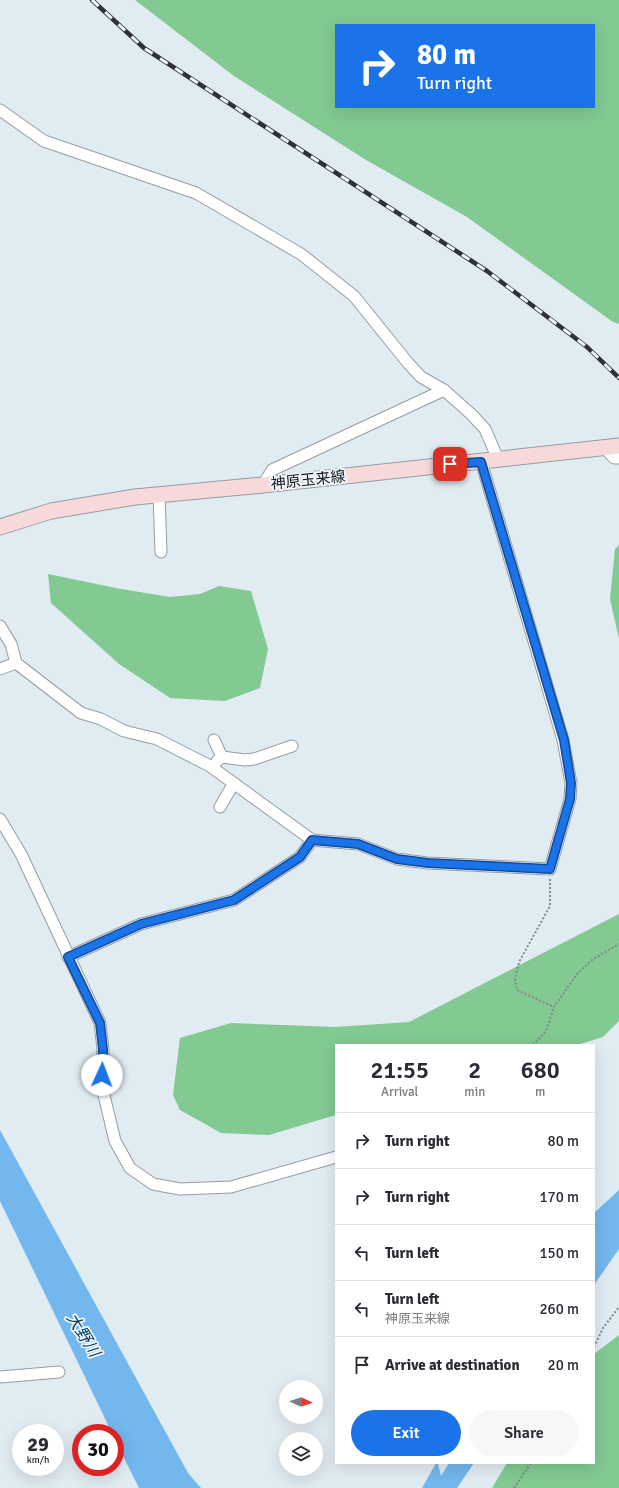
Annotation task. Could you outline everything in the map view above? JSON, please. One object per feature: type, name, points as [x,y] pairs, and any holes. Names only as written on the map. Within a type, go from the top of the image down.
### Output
[{"type":"main road","name":"神原玉来線","points":[[0,526],[50,511],[135,497],[481,462],[612,446]]},
{"type":"street","points":[[0,110],[44,141],[196,193],[302,254],[354,296],[421,377],[444,390],[485,429],[498,459]]},
{"type":"street","points":[[263,485],[272,470],[444,390]]},
{"type":"street","points":[[612,446],[614,458],[619,458]]},
{"type":"street","points":[[0,626],[11,644],[16,663],[81,713],[101,720],[124,731],[157,739],[210,766],[312,840],[358,844],[397,859],[420,862],[550,869],[570,799],[571,783],[564,740],[481,462]]},
{"type":"street","points":[[159,494],[160,552]]},
{"type":"street","points":[[0,669],[16,663]]},
{"type":"street","points":[[214,740],[222,757]]},
{"type":"street","points":[[210,766],[222,757],[245,760],[254,759],[292,746]]},
{"type":"street","points":[[220,807],[234,783]]},
{"type":"street","points":[[0,819],[21,854],[100,1023],[103,1049],[102,1087],[115,1140],[130,1168],[153,1184],[180,1189],[231,1187],[335,1157]]},
{"type":"street","points":[[68,957],[141,924],[234,900],[300,857],[312,840]]},
{"type":"street","points":[[0,1377],[59,1372]]},
{"type":"path","points":[[550,869],[550,906],[519,962],[515,979],[517,990],[554,1007]]},
{"type":"path","points":[[534,1044],[546,1031],[554,1007],[577,974],[593,959],[619,944]]},
{"type":"path","points":[[595,1345],[603,1328],[619,1307]]},
{"type":"path","points":[[514,1488],[530,1464]]},
{"type":"green space","points":[[135,0],[619,0],[619,324],[613,322],[467,217],[366,160],[234,76]]},
{"type":"green space","points":[[619,545],[619,639],[610,599],[615,549]]},
{"type":"green space","points":[[48,574],[121,589],[170,597],[200,594],[219,586],[251,591],[268,649],[260,688],[225,701],[170,698],[119,664],[51,603]]},
{"type":"green space","points":[[619,914],[619,1021],[603,1037],[580,1044],[335,1044],[335,1115],[269,1135],[221,1133],[180,1110],[173,1095],[180,1038],[231,1023],[336,1027],[409,1022]]},
{"type":"green space","points":[[619,1335],[619,1488],[492,1488],[506,1464],[595,1464],[595,1353]]},
{"type":"water","name":"大野川","points":[[0,1130],[188,1473],[201,1488],[139,1488],[124,1458],[124,1424],[108,1424],[0,1201]]},
{"type":"water","points":[[619,1190],[619,1249],[595,1284],[595,1212]]},
{"type":"water","points":[[435,1464],[438,1464],[441,1476],[448,1464],[473,1464],[457,1488],[422,1488]]},
{"type":"railway","points":[[92,0],[144,48],[487,271],[587,347],[619,378]]},
{"type":"route","points":[[102,1075],[103,1049],[100,1023],[68,957],[141,924],[234,900],[300,857],[312,840],[358,844],[397,859],[428,863],[550,869],[570,799],[571,783],[564,740],[481,462],[450,464]]}]
